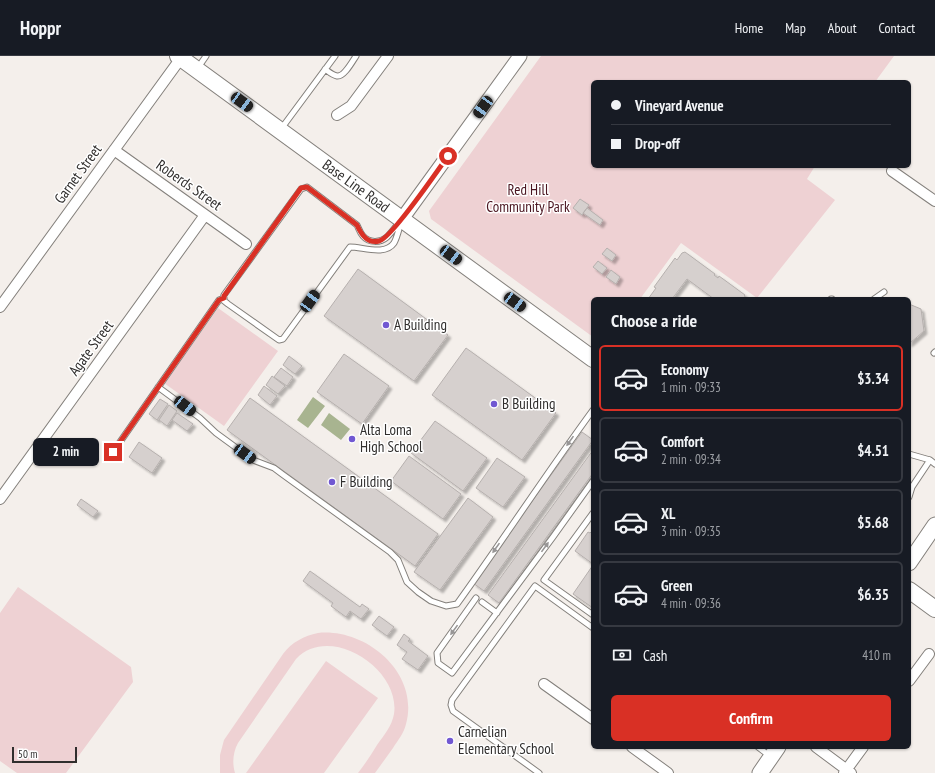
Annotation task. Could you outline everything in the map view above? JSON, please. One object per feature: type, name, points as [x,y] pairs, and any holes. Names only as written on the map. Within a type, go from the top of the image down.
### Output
[{"type":"main road","name":"Base Line Road","points":[[180,57],[591,358]]},
{"type":"main road","points":[[911,560],[935,527]]},
{"type":"main road","points":[[911,591],[935,609]]},
{"type":"main road","points":[[760,773],[776,750]]},
{"type":"street","points":[[337,115],[351,106],[388,56]]},
{"type":"street","points":[[402,219],[520,56]]},
{"type":"street","name":"Garnet Street","points":[[0,307],[180,57]]},
{"type":"street","name":"Roberds Street","points":[[114,150],[246,244]]},
{"type":"street","points":[[892,171],[935,201]]},
{"type":"street","name":"Agate Street","points":[[0,499],[205,215]]},
{"type":"street","points":[[911,678],[928,654]]},
{"type":"street","points":[[544,684],[591,718]]},
{"type":"street","points":[[635,749],[668,773]]},
{"type":"street","points":[[818,749],[847,772],[861,749]]},
{"type":"lane","points":[[196,69],[206,56]]},
{"type":"lane","points":[[280,131],[335,56]]},
{"type":"lane","points":[[325,69],[338,77],[342,75],[356,56]]},
{"type":"lane","points":[[113,452],[219,300],[224,298],[227,291],[301,188],[307,187],[357,225],[364,238],[371,241],[379,241],[386,238],[402,219]]},
{"type":"lane","points":[[224,298],[223,300],[228,304],[279,340],[283,339],[350,246],[372,250],[390,248],[394,242],[402,219]]},
{"type":"lane","points":[[877,297],[884,292]]},
{"type":"lane","points":[[158,387],[253,460],[274,468],[390,552],[398,560],[407,582],[424,597],[446,606],[457,604],[591,413]]},
{"type":"lane","points":[[911,455],[933,462],[911,485]]},
{"type":"lane","points":[[476,598],[437,653],[438,663],[452,673],[591,484]]},
{"type":"lane","points":[[591,517],[544,580],[591,614]]},
{"type":"lane","points":[[539,773],[454,711],[451,705],[452,700],[535,586],[591,627]]},
{"type":"lane","points":[[482,602],[497,613]]},
{"type":"green space","name":"Red Hill Community Park","points":[[541,56],[894,56],[876,80],[591,80],[591,168],[814,168],[807,179],[835,200],[758,297],[756,297],[681,243],[641,297],[591,297],[591,336],[431,219],[429,211]]},
{"type":"green space","points":[[218,308],[278,351],[224,426],[164,383]]},
{"type":"green space","points":[[18,587],[131,667],[133,682],[66,773],[17,773],[0,761],[0,613]]},
{"type":"green space","points":[[318,633],[336,633],[354,638],[371,646],[397,671],[405,688],[408,705],[405,727],[393,748],[375,773],[358,773],[390,726],[394,714],[393,697],[386,681],[375,667],[360,656],[344,649],[327,646],[310,649],[296,659],[238,743],[234,758],[235,773],[220,773],[220,755],[224,740],[283,654],[290,646],[299,640]]},
{"type":"green space","points":[[326,661],[378,698],[324,773],[246,773]]},
{"type":"shaded area","points":[[313,397],[325,406],[308,428],[297,420]]},
{"type":"shaded area","points":[[329,413],[350,429],[341,440],[321,425]]},
{"type":"building","points":[[580,199],[589,205],[582,215],[573,208]]},
{"type":"building","points":[[587,208],[603,220],[600,225],[583,213]]},
{"type":"building","points":[[607,248],[616,255],[612,261],[602,254]]},
{"type":"building","points":[[685,252],[715,274],[714,275],[718,278],[719,276],[746,297],[711,297],[687,279],[674,297],[649,297],[656,288],[654,287],[675,258],[677,260],[682,253]]},
{"type":"building","points":[[598,261],[607,268],[602,274],[593,267]]},
{"type":"building","name":"A Building","points":[[358,269],[448,335],[414,381],[324,316]]},
{"type":"building","points":[[611,270],[620,277],[616,284],[606,277]]},
{"type":"building","points":[[911,305],[921,309],[924,331],[911,342]]},
{"type":"building","name":"B Building","points":[[466,348],[556,413],[522,460],[432,395]]},
{"type":"building","points":[[344,354],[389,386],[362,424],[317,392]]},
{"type":"building","points":[[289,356],[302,366],[295,374],[283,365]]},
{"type":"building","points":[[281,368],[293,377],[287,386],[274,377]]},
{"type":"building","points":[[272,376],[285,386],[278,394],[266,385]]},
{"type":"building","points":[[264,386],[277,396],[270,405],[258,395]]},
{"type":"building","name":"F Building","points":[[250,398],[438,534],[415,566],[227,430]]},
{"type":"building","points":[[160,399],[168,404],[157,420],[149,414]]},
{"type":"building","points":[[169,405],[177,411],[167,426],[159,420]]},
{"type":"building","points":[[177,413],[193,424],[187,431],[172,420]]},
{"type":"building","points":[[435,421],[487,458],[463,491],[411,453]]},
{"type":"building","points":[[582,432],[591,439],[591,443],[484,591],[473,583]]},
{"type":"building","points":[[139,442],[162,458],[152,473],[129,457]]},
{"type":"building","points":[[591,453],[591,476],[499,603],[488,595]]},
{"type":"building","points":[[409,456],[461,494],[443,519],[391,481]]},
{"type":"building","points":[[497,458],[525,477],[503,507],[476,488]]},
{"type":"building","points":[[468,498],[493,517],[440,590],[414,572]]},
{"type":"building","points":[[81,499],[98,511],[93,517],[77,505]]},
{"type":"building","points":[[588,532],[591,532],[591,563],[575,551]]},
{"type":"building","points":[[591,568],[591,607],[573,594]]},
{"type":"building","points":[[310,571],[360,607],[362,604],[369,609],[361,619],[350,611],[346,617],[331,606],[333,603],[303,581]]},
{"type":"building","points":[[379,616],[394,627],[387,636],[372,625]]},
{"type":"building","points":[[404,634],[410,639],[408,641],[428,656],[418,670],[402,659],[407,652],[397,645]]},
{"type":"place","name":"A Building","points":[[386,325]]},
{"type":"place","name":"B Building","points":[[494,404]]},
{"type":"place","name":"Alta Loma High School","points":[[352,439]]},
{"type":"place","name":"F Building","points":[[332,482]]},
{"type":"place","name":"Carnelian Elementary School","points":[[450,741]]},
{"type":"route","points":[[113,452],[219,300],[224,298],[301,188],[307,187],[357,225],[364,238],[371,241],[379,241],[386,238],[402,219],[448,156]]}]
